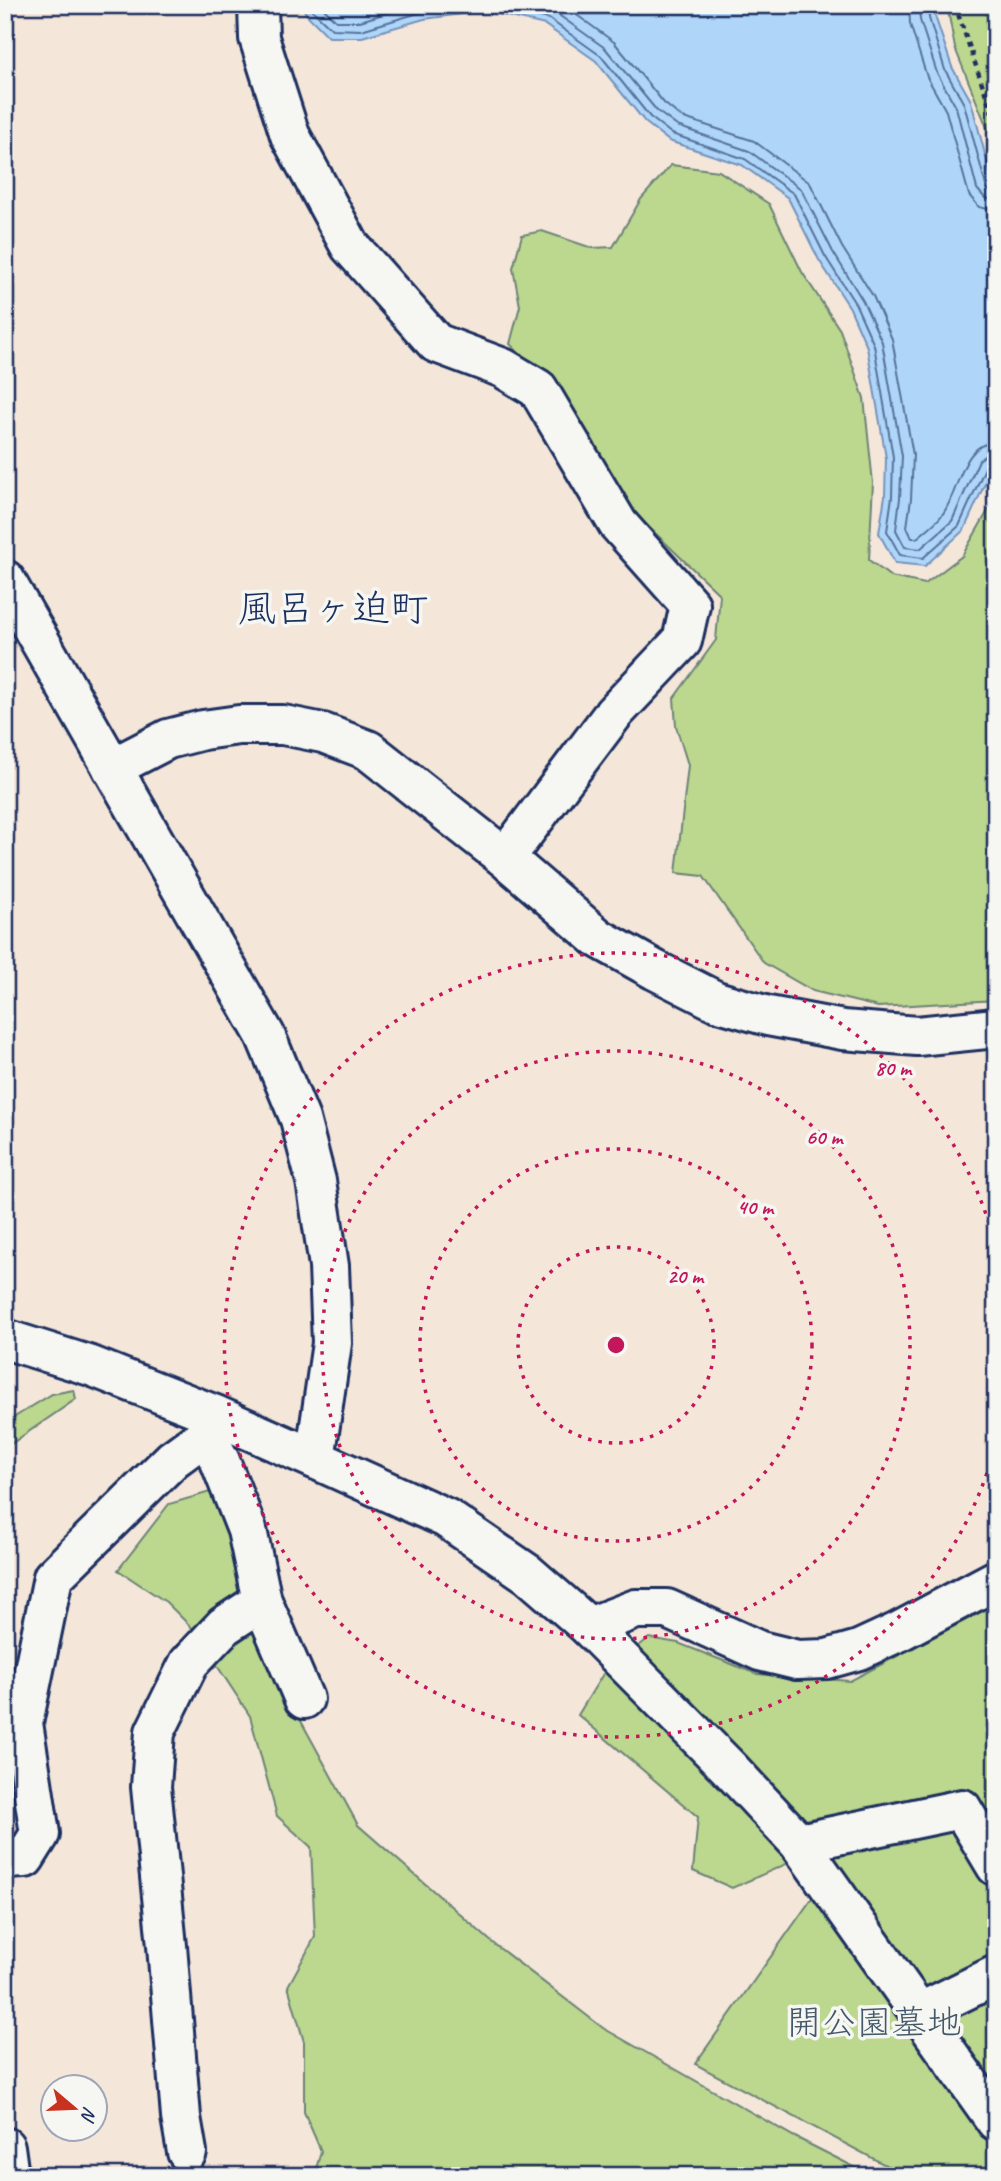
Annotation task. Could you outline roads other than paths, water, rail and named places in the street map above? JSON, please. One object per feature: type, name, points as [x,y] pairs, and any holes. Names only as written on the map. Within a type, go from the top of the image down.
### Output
[{"type":"street","points":[[258,5],[259,38],[290,135],[350,246],[436,343],[503,368],[538,389],[618,524],[690,605],[682,641],[614,713],[505,858]]},
{"type":"street","points":[[5,580],[265,1035],[300,1119],[316,1181],[329,1266],[332,1343],[315,1459]]},
{"type":"street","points":[[112,768],[168,738],[203,730],[239,725],[283,725],[323,733],[368,750],[505,858],[598,938],[655,971],[716,1001],[768,1016],[843,1030],[917,1036],[996,1028]]},
{"type":"street","points":[[5,1339],[91,1366],[211,1425],[315,1459],[446,1518],[528,1574],[589,1627],[731,1770],[799,1843],[996,2121]]},
{"type":"street","points":[[211,1425],[220,1461],[247,1530],[262,1601],[303,1699]]},
{"type":"street","points":[[5,1859],[25,1858],[40,1834],[23,1723],[53,1577],[211,1425]]},
{"type":"street","points":[[589,1627],[636,1609],[667,1609],[760,1651],[797,1660],[827,1659],[859,1650],[898,1632],[996,1580]]},
{"type":"street","points":[[187,2152],[181,2117],[151,1787],[155,1732],[189,1663],[224,1626],[262,1601]]},
{"type":"street","points":[[799,1843],[962,1809],[996,1866]]},
{"type":"street","points":[[919,2013],[996,1976]]},
{"type":"street","points":[[5,2147],[9,2176]]},
{"type":"water","points":[[302,5],[935,5],[935,16],[952,67],[971,101],[996,196],[996,459],[964,530],[925,566],[895,563],[879,533],[885,496],[886,458],[867,347],[850,308],[819,260],[788,198],[742,165],[669,141],[645,122],[596,61],[545,25],[485,11],[424,19],[362,37],[329,37],[306,14]]},
{"type":"district","name":"風呂ヶ迫町","points":[[333,608]]},
{"type":"park label","name":"開公園墓地","points":[[874,2022]]}]
